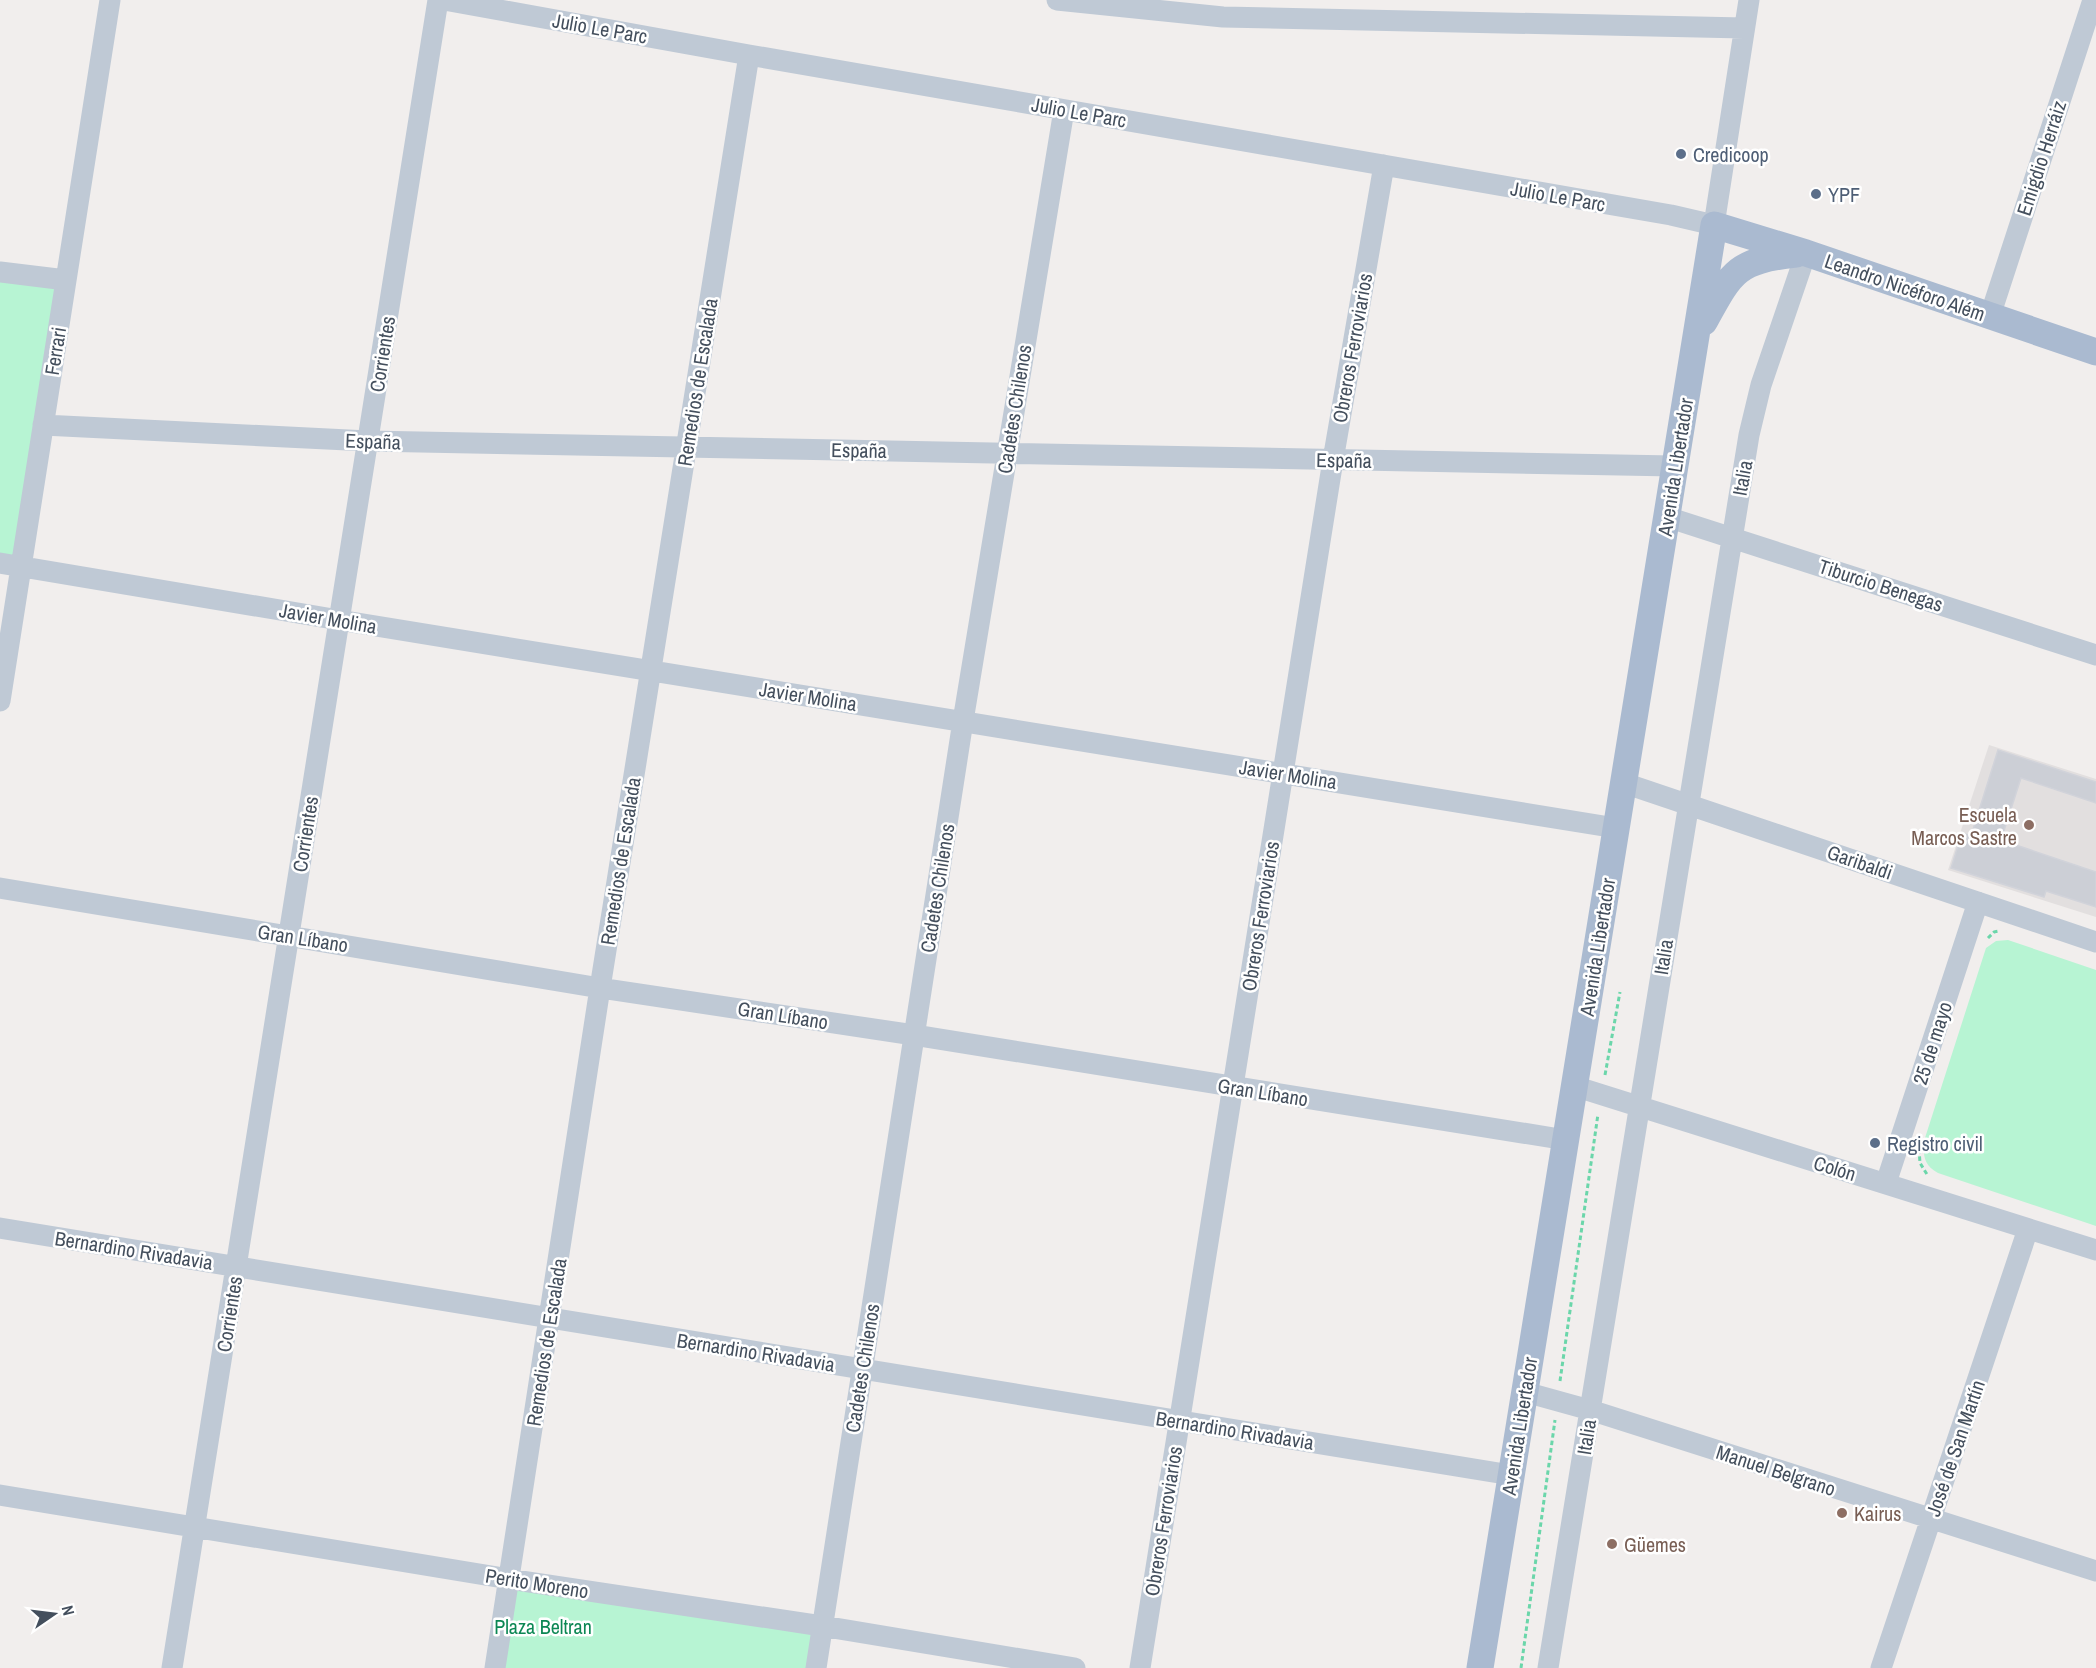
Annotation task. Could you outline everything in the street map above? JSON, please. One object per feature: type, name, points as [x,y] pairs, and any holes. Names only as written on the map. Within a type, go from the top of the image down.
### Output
[{"type":"main road","name":"Leandro Nicéforo Além","points":[[1714,225],[1806,253],[2096,352]]},
{"type":"main road","name":"Avenida Libertador","points":[[1480,1668],[1714,225]]},
{"type":"main road","points":[[1696,336],[1729,280],[1744,266],[1766,258],[1806,253]]},
{"type":"street","name":"Ferrari","points":[[0,701],[110,0]]},
{"type":"street","name":"Corrientes","points":[[172,1668],[438,0]]},
{"type":"street","name":"Julio Le Parc","points":[[444,0],[1659,213],[1714,225]]},
{"type":"street","points":[[1057,0],[1222,17],[1744,28]]},
{"type":"street","points":[[1714,225],[1749,0]]},
{"type":"street","name":"Emigdio Herráiz","points":[[1990,316],[2088,3]]},
{"type":"street","name":"Remedios de Escalada","points":[[495,1668],[600,988],[749,55]]},
{"type":"street","name":"Cadetes Chilenos","points":[[816,1668],[963,721],[1064,110]]},
{"type":"street","name":"Obreros Ferroviarios","points":[[1140,1668],[1333,460],[1384,165]]},
{"type":"street","name":"Italia","points":[[1548,1668],[1731,537],[1754,409],[1806,253]]},
{"type":"street","points":[[0,272],[66,280]]},
{"type":"street","name":"España","points":[[44,425],[368,441],[1674,466]]},
{"type":"street","name":"Tiburcio Benegas","points":[[1666,517],[2096,655]]},
{"type":"street","name":"Javier Molina","points":[[0,563],[1616,828]]},
{"type":"street","name":"Garibaldi","points":[[1623,783],[2096,942]]},
{"type":"street","name":"Gran Líbano","points":[[0,888],[600,988],[914,1035],[1566,1140]]},
{"type":"street","name":"25 de mayo","points":[[1886,1184],[1978,902]]},
{"type":"street","name":"Colón","points":[[1574,1086],[2096,1250]]},
{"type":"street","name":"Bernardino Rivadavia","points":[[0,1228],[1511,1476]]},
{"type":"street","name":"José de San Martín","points":[[1881,1668],[2028,1229]]},
{"type":"street","name":"Manuel Belgrano","points":[[1525,1392],[1590,1410],[2096,1571]]},
{"type":"street","name":"Perito Moreno","points":[[0,1494],[509,1579],[822,1626],[1075,1668]]},
{"type":"path","points":[[1987,939],[1994,932],[2005,931]]},
{"type":"path","points":[[1521,1668],[1602,1094],[1620,992]]},
{"type":"path","points":[[1922,1140],[1918,1151],[1920,1162],[1927,1175],[1933,1180]]},
{"type":"shaded area","name":"Escuela Marcos Sastre","points":[[1989,745],[2096,779],[2096,917],[1948,870]]},
{"type":"green space","points":[[0,272],[66,280],[22,566],[0,563]]},
{"type":"green space","points":[[2008,940],[2096,970],[2096,1226],[1938,1173],[1925,1160],[1924,1141],[1986,948],[1996,941]]},
{"type":"green space","name":"Plaza Beltran","points":[[509,1579],[822,1626],[816,1668],[495,1668]]},
{"type":"building","points":[[1998,750],[2096,782],[2096,803],[2021,778],[2001,840],[2096,872],[2096,907],[2046,891],[2044,897],[1951,868],[1962,833],[1971,836]]},
{"type":"place","name":"Credicoop","points":[[1681,154]]},
{"type":"place","name":"YPF","points":[[1816,194]]},
{"type":"place","name":"Escuela Marcos Sastre","points":[[2029,825]]},
{"type":"place","name":"Registro civil","points":[[1875,1143]]},
{"type":"place","name":"Kairus","points":[[1842,1513]]},
{"type":"place","name":"Güemes","points":[[1612,1544]]}]
